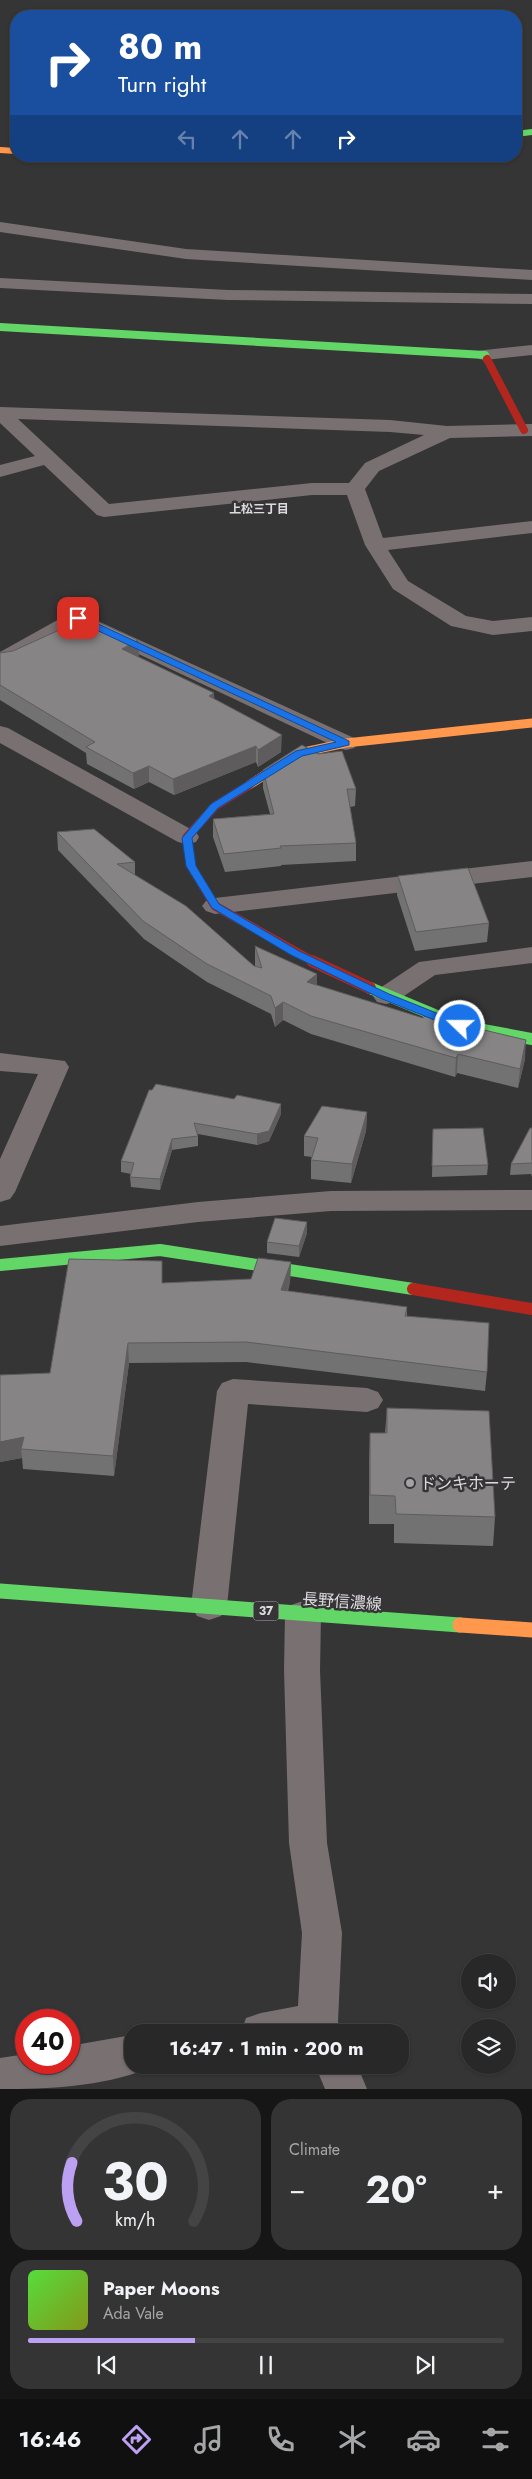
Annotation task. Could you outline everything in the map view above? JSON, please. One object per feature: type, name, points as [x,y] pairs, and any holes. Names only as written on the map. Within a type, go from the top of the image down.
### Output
[{"type":"street","points":[[0,227],[186,254],[532,275]]},
{"type":"street","points":[[0,283],[228,295],[532,298]]},
{"type":"street","points":[[0,327],[485,355],[532,350]]},
{"type":"street","points":[[1,413],[390,426],[447,432],[528,430],[485,355]]},
{"type":"street","points":[[1,413],[104,511],[312,489],[355,489]]},
{"type":"street","points":[[355,489],[372,467],[447,432]]},
{"type":"street","points":[[0,471],[50,458]]},
{"type":"street","points":[[355,489],[375,545],[400,585],[459,621],[493,628],[532,624]]},
{"type":"street","points":[[375,545],[532,528]]},
{"type":"street","points":[[0,661],[78,618],[346,743]]},
{"type":"street","points":[[532,723],[346,743],[299,754],[215,806],[187,838],[191,866],[215,906],[295,953],[386,996],[460,1026],[532,1040]]},
{"type":"street","points":[[0,733],[187,838]]},
{"type":"street","points":[[215,906],[532,869]]},
{"type":"street","points":[[386,996],[428,968],[532,955]]},
{"type":"street","points":[[0,1062],[55,1067],[0,1192]]},
{"type":"street","points":[[0,1236],[198,1212],[331,1201],[502,1202],[532,1200]]},
{"type":"street","points":[[0,1265],[160,1250],[339,1276],[532,1309]]},
{"type":"street","points":[[209,1606],[233,1390],[367,1400]]},
{"type":"street","name":"長野信濃線","points":[[0,1591],[209,1606],[303,1615],[532,1630]]},
{"type":"street","points":[[303,1615],[302,1670],[308,1842],[322,1933],[320,2024]]},
{"type":"street","points":[[0,2078],[124,2056]]},
{"type":"street","points":[[340,2074],[346,2089]]},
{"type":"building","points":[[88,617],[138,640],[122,649],[214,693],[209,696],[282,735],[258,750],[256,746],[173,779],[149,766],[133,773],[86,747],[95,742],[0,685],[0,653],[13,651]]},
{"type":"building","points":[[302,745],[318,754],[342,751],[356,789],[347,789],[356,843],[280,846],[281,848],[224,854],[213,819],[274,814],[263,770]]},
{"type":"building","points":[[94,829],[135,862],[117,864],[186,906],[254,966],[262,968],[255,946],[317,974],[307,982],[423,1018],[425,1016],[526,1040],[520,1069],[458,1054],[456,1058],[311,1016],[283,1002],[275,1008],[271,996],[207,964],[143,921],[57,832]]},
{"type":"building","points":[[468,868],[489,923],[416,932],[398,876]]},
{"type":"building","points":[[156,1084],[234,1099],[237,1095],[281,1104],[269,1131],[257,1134],[194,1123],[198,1136],[172,1139],[160,1179],[130,1177],[134,1163],[121,1161],[149,1090],[152,1090]]},
{"type":"building","points":[[322,1106],[367,1112],[352,1164],[311,1160],[318,1138],[304,1136]]},
{"type":"building","points":[[483,1128],[488,1165],[432,1166],[433,1129]]},
{"type":"building","points":[[530,1128],[532,1128],[532,1163],[511,1164]]},
{"type":"building","points":[[275,1218],[307,1222],[299,1246],[267,1242]]},
{"type":"building","points":[[258,1258],[291,1262],[281,1290],[407,1307],[405,1316],[489,1323],[487,1372],[246,1342],[128,1343],[113,1456],[21,1449],[24,1437],[0,1442],[0,1375],[50,1373],[69,1259],[162,1261],[162,1283],[251,1279]]},
{"type":"building","points":[[387,1408],[489,1411],[495,1517],[396,1514],[395,1496],[370,1495],[370,1433],[387,1433]]},
{"type":"traffic: fast","points":[[522,133],[532,132]]},
{"type":"traffic: fast","points":[[0,327],[485,355],[487,359]]},
{"type":"traffic: fast","points":[[370,988],[461,1026],[532,1039]]},
{"type":"traffic: fast","points":[[0,1265],[160,1250],[413,1289]]},
{"type":"traffic: fast","points":[[0,1591],[460,1625]]},
{"type":"traffic: slow","points":[[0,150],[10,151]]},
{"type":"traffic: slow","points":[[249,785],[299,753],[346,743],[532,723]]},
{"type":"traffic: slow","points":[[460,1625],[532,1630]]},
{"type":"traffic: jam","points":[[487,359],[524,430]]},
{"type":"traffic: jam","points":[[249,785],[215,806],[187,837],[191,866],[215,906],[295,953],[370,988]]},
{"type":"traffic: jam","points":[[413,1289],[532,1309]]},
{"type":"place","name":"ドンキホーテ","points":[[410,1483]]},
{"type":"district","name":"上松三丁目","points":[[259,509]]},
{"type":"route","points":[[78,618],[346,743],[299,754],[215,806],[187,838],[191,866],[215,906],[295,953],[386,996],[460,1026]]}]
